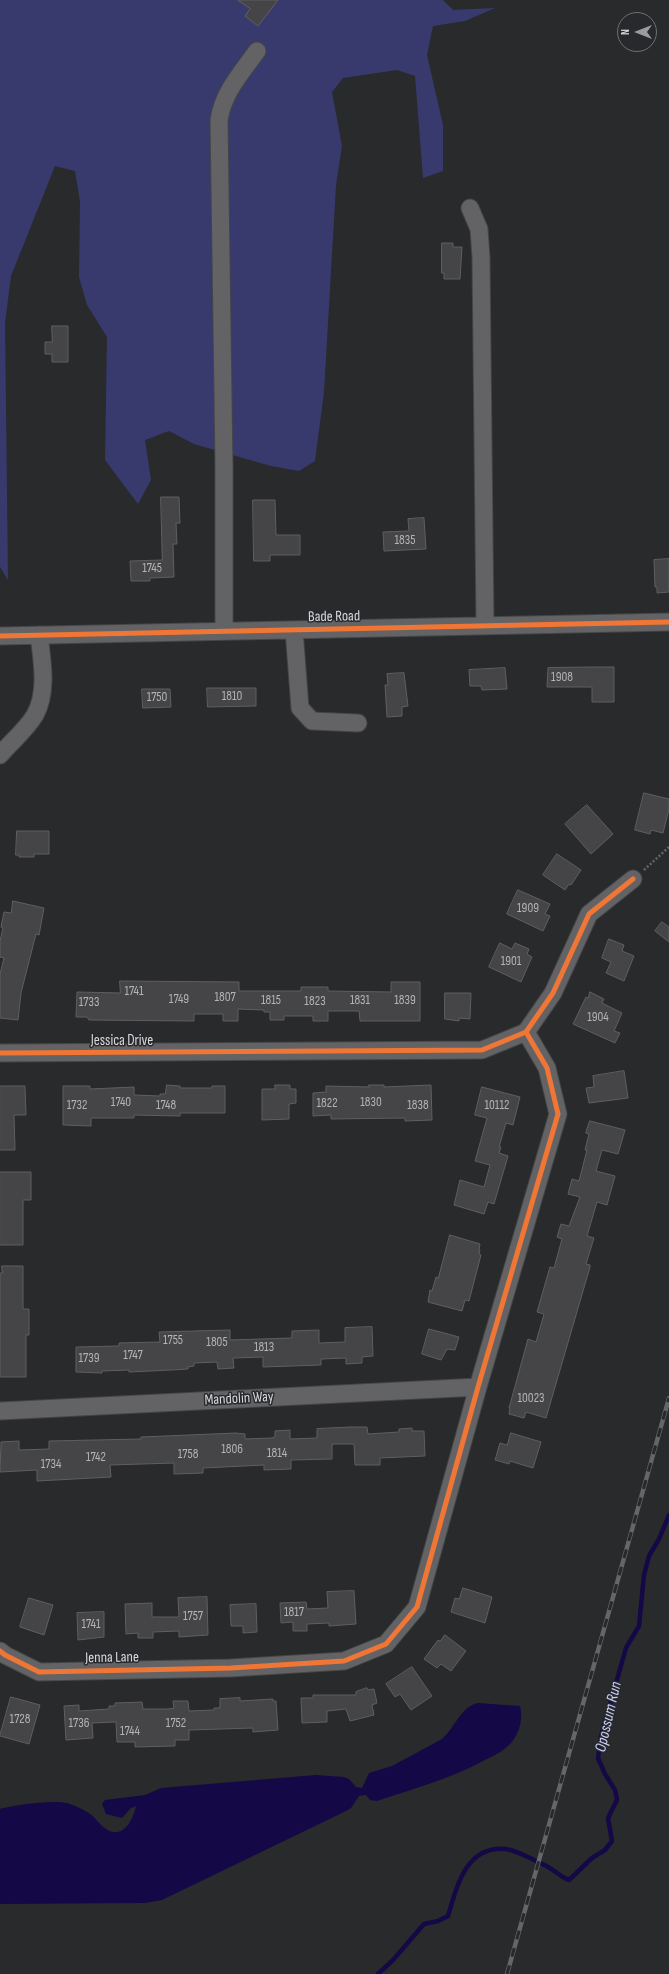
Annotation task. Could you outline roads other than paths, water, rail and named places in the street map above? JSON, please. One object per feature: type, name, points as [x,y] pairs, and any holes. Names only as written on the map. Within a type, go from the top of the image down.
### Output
[{"type":"street","points":[[224,631],[224,474],[218,120],[221,106],[229,89],[257,51]]},
{"type":"street","points":[[470,208],[479,229],[481,258],[485,626]]},
{"type":"street","name":"Bade Road","points":[[0,636],[669,622]]},
{"type":"street","points":[[294,630],[300,708],[312,721],[358,722]]},
{"type":"street","points":[[0,755],[35,714],[42,693],[42,666],[39,635]]},
{"type":"street","points":[[526,1032],[553,993],[589,914],[633,879]]},
{"type":"street","name":"Jessica Drive","points":[[0,1053],[482,1050],[526,1032]]},
{"type":"street","name":"Jenna Lane","points":[[0,1651],[5,1656],[39,1672],[231,1668],[344,1661],[386,1644],[417,1607],[478,1387],[558,1114],[548,1068],[526,1032]]},
{"type":"street","name":"Mandolin Way","points":[[0,1411],[478,1387]]},
{"type":"waterway","name":"Opossum Run","points":[[378,1974],[393,1960],[424,1924],[438,1921],[448,1916],[455,1892],[465,1870],[472,1861],[481,1854],[492,1850],[510,1850],[527,1856],[569,1880],[592,1858],[605,1850],[612,1841],[608,1818],[617,1800],[615,1790],[605,1774],[598,1758],[601,1736],[626,1648],[639,1626],[644,1575],[649,1556],[659,1539],[669,1515]]},
{"type":"railway","points":[[507,1974],[669,1398]]}]
